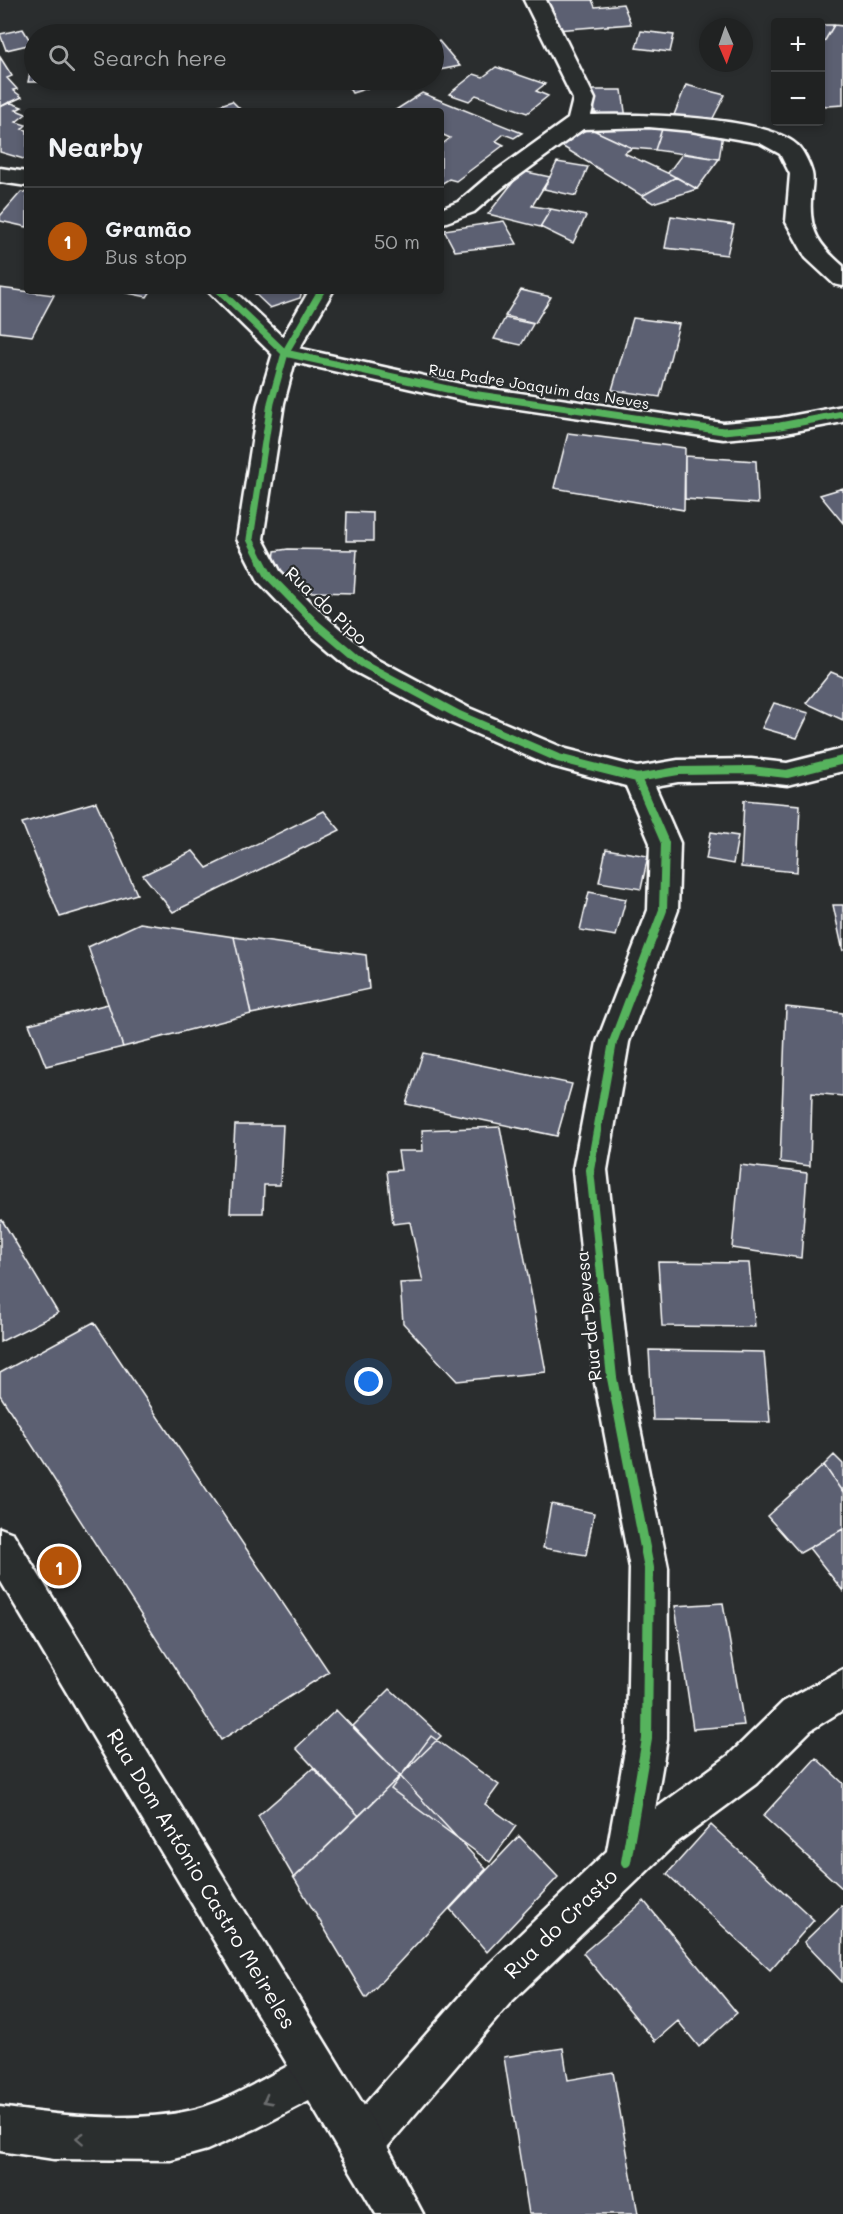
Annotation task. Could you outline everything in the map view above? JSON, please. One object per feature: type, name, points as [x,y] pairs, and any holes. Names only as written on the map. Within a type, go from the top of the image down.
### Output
[{"type":"street","points":[[535,0],[584,99],[578,122]]},
{"type":"street","points":[[444,216],[466,207],[494,183],[578,122],[649,120],[767,136],[789,150],[801,174],[798,222],[814,254],[843,279]]},
{"type":"street","points":[[0,175],[24,179]]},
{"type":"street","points":[[223,294],[285,353]]},
{"type":"street","name":"Rua do Pipo","points":[[319,294],[285,353],[271,403],[250,539],[269,576],[316,624],[362,663],[459,715],[558,758],[637,778]]},
{"type":"street","name":"Rua Padre Joaquim das Neves","points":[[285,353],[465,393],[723,431],[780,426],[843,414]]},
{"type":"street","points":[[637,778],[678,771],[751,770],[788,774],[843,760]]},
{"type":"street","name":"Rua da Devesa","points":[[626,1862],[647,1739],[649,1568],[612,1378],[590,1170],[613,1042],[663,910],[665,843],[637,778]]},
{"type":"street","name":"Rua Dom António Castro Meireles","points":[[0,1545],[361,2143],[401,2214]]},
{"type":"street","name":"Rua do Crasto","points":[[361,2143],[495,1988],[626,1862],[662,1829],[742,1770],[797,1716],[843,1688]]},
{"type":"street","points":[[0,2129],[54,2137],[171,2138],[207,2128],[242,2113],[319,2073]]},
{"type":"building","points":[[546,0],[592,0],[595,7],[623,4],[631,24],[556,30]]},
{"type":"building","points":[[825,25],[834,25],[825,40]]},
{"type":"building","points":[[834,25],[843,26],[843,105],[825,106],[825,40]]},
{"type":"building","points":[[23,29],[24,46],[6,50],[0,34]]},
{"type":"building","points":[[641,31],[674,35],[670,52],[636,48]]},
{"type":"building","points":[[444,47],[460,66],[444,69]]},
{"type":"building","points":[[0,57],[12,76],[7,78],[17,89],[13,90],[22,97],[0,107]]},
{"type":"building","points":[[496,67],[545,84],[536,91],[548,96],[527,113],[476,95],[469,101],[449,94],[474,74],[483,77]]},
{"type":"building","points":[[686,85],[725,95],[711,122],[674,115]]},
{"type":"building","points":[[592,90],[622,90],[626,119],[596,119]]},
{"type":"building","points":[[422,93],[522,133],[514,138],[504,134],[496,141],[504,145],[456,181],[449,179],[444,182],[444,143],[450,138],[444,135],[444,108],[399,108]]},
{"type":"building","points":[[232,101],[239,108],[211,108]]},
{"type":"building","points":[[9,102],[22,107],[16,110],[24,113],[24,116],[16,122],[24,124],[22,129],[24,129],[24,159],[0,152],[0,107]]},
{"type":"building","points":[[663,126],[723,134],[719,159],[655,150]]},
{"type":"building","points":[[663,126],[655,150],[632,148],[589,128]]},
{"type":"building","points":[[589,128],[632,148],[624,153],[676,177],[642,196],[560,145]]},
{"type":"building","points":[[683,153],[719,159],[697,189],[668,173]]},
{"type":"building","points":[[557,162],[588,167],[576,196],[544,189]]},
{"type":"building","points":[[522,171],[550,177],[532,206],[551,209],[540,227],[488,214]]},
{"type":"building","points":[[676,177],[697,189],[653,203],[642,196]]},
{"type":"building","points":[[21,192],[24,192],[24,226],[0,221],[0,216]]},
{"type":"building","points":[[551,209],[586,216],[573,243],[540,227]]},
{"type":"building","points":[[671,216],[734,225],[727,255],[665,248]]},
{"type":"building","points":[[504,221],[517,244],[455,251],[444,230]]},
{"type":"building","points":[[0,288],[24,291],[24,294],[54,295],[32,336],[0,332]]},
{"type":"building","points":[[521,290],[551,297],[535,323],[505,316]]},
{"type":"building","points":[[132,294],[149,294],[147,297]]},
{"type":"building","points":[[255,294],[301,294],[300,298],[270,308]]},
{"type":"building","points":[[505,318],[533,324],[521,345],[494,339]]},
{"type":"building","points":[[633,318],[679,324],[660,397],[612,390]]},
{"type":"building","points":[[568,433],[685,448],[684,510],[554,488]]},
{"type":"building","points":[[685,456],[756,461],[758,504],[685,499]]},
{"type":"building","points":[[843,488],[843,523],[820,495]]},
{"type":"building","points":[[347,512],[373,513],[373,541],[346,541]]},
{"type":"building","points":[[288,549],[357,550],[354,593],[271,591],[275,551]]},
{"type":"building","points":[[831,672],[843,677],[843,720],[806,703]]},
{"type":"building","points":[[774,703],[809,713],[797,738],[762,728]]},
{"type":"building","points":[[744,800],[800,805],[797,872],[741,867]]},
{"type":"building","points":[[96,802],[137,894],[60,917],[22,823]]},
{"type":"building","points":[[324,811],[340,830],[173,912],[143,875],[193,851],[207,868]]},
{"type":"building","points":[[711,832],[738,836],[733,864],[706,859]]},
{"type":"building","points":[[606,849],[648,856],[641,889],[599,882]]},
{"type":"building","points":[[589,892],[626,899],[616,936],[580,930]]},
{"type":"building","points":[[833,905],[843,905],[843,951]]},
{"type":"building","points":[[140,923],[234,937],[251,1014],[123,1047],[88,947]]},
{"type":"building","points":[[234,937],[366,955],[369,989],[251,1014]]},
{"type":"building","points":[[108,1004],[123,1047],[46,1066],[29,1024]]},
{"type":"building","points":[[786,1007],[843,1013],[843,1096],[812,1093],[810,1166],[780,1162]]},
{"type":"building","points":[[423,1053],[572,1084],[557,1136],[406,1104]]},
{"type":"building","points":[[235,1125],[283,1125],[280,1185],[264,1185],[263,1213],[230,1213]]},
{"type":"building","points":[[500,1127],[546,1372],[457,1381],[403,1323],[400,1283],[423,1282],[410,1222],[393,1224],[387,1171],[401,1170],[398,1151],[423,1151],[422,1130]]},
{"type":"building","points":[[740,1165],[807,1173],[801,1258],[732,1248]]},
{"type":"building","points":[[2,1220],[58,1313],[0,1342],[0,1221]]},
{"type":"building","points":[[658,1262],[749,1263],[755,1327],[662,1326]]},
{"type":"building","points":[[94,1322],[329,1672],[221,1740],[0,1395],[0,1373]]},
{"type":"building","points":[[649,1350],[764,1352],[770,1422],[653,1420]]},
{"type":"building","points":[[834,1455],[843,1464],[843,1493],[824,1465]]},
{"type":"building","points":[[824,1465],[843,1493],[843,1529],[800,1553],[767,1516]]},
{"type":"building","points":[[551,1504],[594,1513],[586,1555],[543,1548]]},
{"type":"building","points":[[843,1529],[843,1591],[809,1548]]},
{"type":"building","points":[[723,1603],[744,1725],[693,1729],[675,1606]]},
{"type":"building","points":[[390,1689],[441,1736],[400,1776],[353,1726]]},
{"type":"building","points":[[336,1710],[400,1776],[359,1816],[296,1748]]},
{"type":"building","points":[[431,1736],[499,1785],[485,1804],[516,1826],[490,1862],[391,1789]]},
{"type":"building","points":[[816,1758],[843,1783],[843,1889],[763,1816]]},
{"type":"building","points":[[313,1768],[359,1816],[294,1878],[258,1816]]},
{"type":"building","points":[[400,1776],[486,1869],[366,1998],[294,1878]]},
{"type":"building","points":[[711,1825],[814,1920],[770,1970],[667,1874]]},
{"type":"building","points":[[519,1836],[558,1877],[487,1952],[450,1909]]},
{"type":"building","points":[[644,1901],[737,2013],[699,2047],[678,2021],[655,2041],[583,1953]]},
{"type":"building","points":[[841,1906],[843,1907],[842,1982],[804,1942]]},
{"type":"building","points":[[563,2048],[568,2080],[613,2072],[638,2214],[529,2214],[504,2057]]},
{"type":"cycle path","points":[[223,294],[285,353],[465,393],[723,431],[780,426],[843,414]]},
{"type":"cycle path","points":[[319,294],[285,353],[271,403],[250,539],[269,576],[316,624],[362,663],[459,715],[558,758],[637,778],[678,771],[751,770],[787,774],[843,760]]},
{"type":"cycle path","points":[[626,1862],[647,1739],[649,1568],[612,1378],[590,1170],[613,1042],[663,910],[665,843],[637,778]]},
{"type":"place","name":"Gramão","points":[[59,1566]]}]
